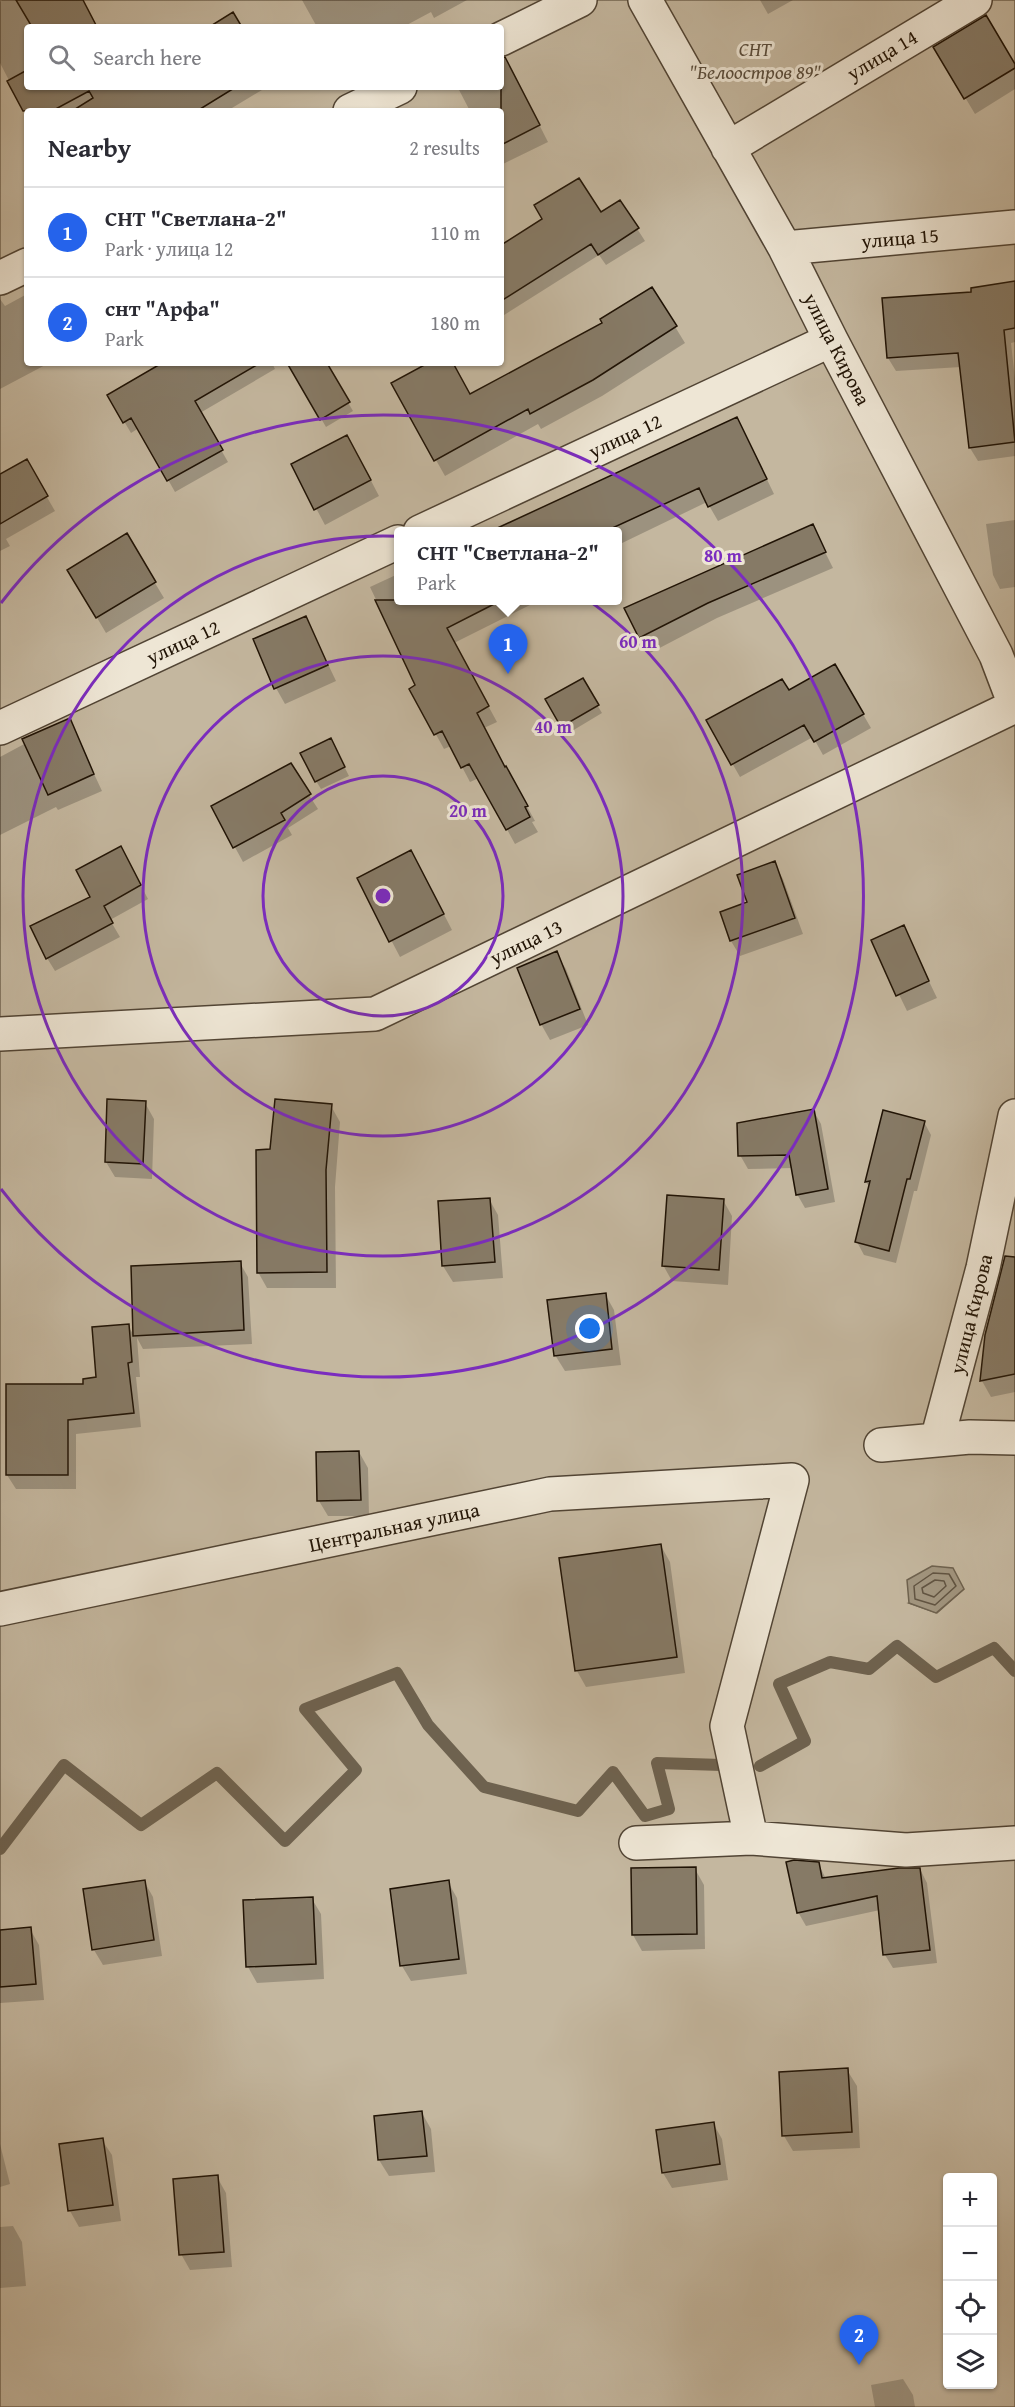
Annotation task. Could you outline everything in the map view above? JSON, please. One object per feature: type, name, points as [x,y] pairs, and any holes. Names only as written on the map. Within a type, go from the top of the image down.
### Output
[{"type":"street","points":[[504,38],[580,0]]},
{"type":"street","name":"улица Кирова","points":[[645,0],[785,248],[831,340],[1002,639],[1015,706]]},
{"type":"street","name":"улица 14","points":[[728,147],[975,0]]},
{"type":"street","points":[[356,108],[394,90]]},
{"type":"street","name":"улица 15","points":[[785,248],[1015,227]]},
{"type":"street","points":[[0,278],[24,266]]},
{"type":"street","name":"улица 12","points":[[429,527],[831,340]]},
{"type":"street","name":"улица 12","points":[[0,728],[394,544]]},
{"type":"street","name":"улица 13","points":[[0,1034],[375,1014],[1015,706]]},
{"type":"street","name":"улица Кирова","points":[[937,1440],[983,1268],[1015,1116]]},
{"type":"street","points":[[881,1445],[937,1440],[1015,1438]]},
{"type":"street","name":"Центральная улица","points":[[0,1609],[550,1494],[792,1480],[727,1726],[751,1838]]},
{"type":"street","points":[[636,1843],[751,1838],[906,1850],[1015,1843]]},
{"type":"green space","name":"СНТ \"Белоостров 89\"","points":[[0,0],[1015,0],[1015,2407],[0,2407]],"holes":[[[964,1589],[937,1613],[909,1603]]]},
{"type":"water","points":[[932,1566],[953,1568],[964,1589],[936,1613],[909,1603],[907,1580]]},
{"type":"building","points":[[16,0],[83,0],[95,24],[30,24]]},
{"type":"building","points":[[233,12],[240,24],[214,24]]},
{"type":"building","points":[[986,15],[1015,64],[1015,68],[964,99],[933,47]]},
{"type":"building","points":[[504,57],[540,125],[504,143],[504,108],[501,108],[501,90],[504,90]]},
{"type":"building","points":[[24,72],[24,90],[231,90],[202,108],[77,108],[93,98],[89,91],[58,108],[24,108],[23,111],[7,81]]},
{"type":"building","points":[[579,178],[601,212],[620,200],[639,228],[598,255],[591,244],[504,299],[504,243],[542,219],[534,205]]},
{"type":"building","points":[[1015,281],[1015,328],[1004,330],[1015,442],[969,448],[958,353],[887,358],[882,298],[971,292],[971,288]]},
{"type":"building","points":[[652,287],[677,326],[593,380],[530,414],[528,409],[434,461],[391,383],[422,366],[455,366],[470,394],[602,323],[600,319]]},
{"type":"building","points":[[157,366],[255,366],[195,401],[223,450],[167,481],[131,418],[123,423],[107,395]]},
{"type":"building","points":[[289,366],[329,366],[350,402],[320,420]]},
{"type":"building","points":[[737,417],[767,479],[708,507],[699,488],[615,527],[500,527]]},
{"type":"building","points":[[347,435],[371,480],[314,510],[291,464]]},
{"type":"building","points":[[27,459],[48,496],[0,524],[0,474]]},
{"type":"building","points":[[813,524],[826,552],[708,603],[639,638],[624,608]]},
{"type":"building","points":[[127,533],[156,582],[96,618],[67,570]]},
{"type":"building","points":[[375,600],[394,600],[394,605],[492,605],[447,628],[489,706],[477,713],[528,806],[525,807],[530,817],[506,830],[469,764],[461,768],[442,731],[434,735],[409,689],[415,685]]},
{"type":"building","points":[[306,616],[328,665],[274,689],[253,639]]},
{"type":"building","points":[[835,664],[864,714],[814,742],[804,725],[731,765],[706,720],[782,679],[789,690]]},
{"type":"building","points":[[583,678],[599,705],[561,727],[545,699]]},
{"type":"building","points":[[70,718],[94,774],[48,795],[22,739]]},
{"type":"building","points":[[331,738],[345,767],[315,782],[300,753]]},
{"type":"building","points":[[291,763],[311,794],[281,813],[285,820],[233,848],[211,806]]},
{"type":"building","points":[[121,846],[141,885],[104,906],[113,923],[46,959],[30,926],[90,897],[76,870]]},
{"type":"building","points":[[411,850],[444,914],[389,942],[357,878]]},
{"type":"building","points":[[775,861],[795,918],[730,941],[720,912],[747,902],[737,875]]},
{"type":"building","points":[[904,925],[929,981],[896,996],[871,940]]},
{"type":"building","points":[[557,951],[580,1009],[540,1025],[517,968]]},
{"type":"building","points":[[107,1099],[146,1101],[143,1164],[105,1162]]},
{"type":"building","points":[[275,1099],[332,1104],[326,1170],[327,1272],[257,1273],[256,1150],[270,1149]]},
{"type":"building","points":[[814,1109],[828,1189],[796,1195],[789,1155],[738,1156],[737,1123]]},
{"type":"building","points":[[883,1110],[925,1121],[910,1179],[907,1179],[889,1251],[855,1242],[870,1181],[865,1182]]},
{"type":"building","points":[[667,1195],[724,1199],[719,1270],[662,1266]]},
{"type":"building","points":[[490,1198],[495,1262],[442,1266],[438,1201]]},
{"type":"building","points":[[1005,1256],[1015,1257],[1015,1374],[980,1381],[985,1335]]},
{"type":"building","points":[[241,1261],[244,1330],[133,1336],[131,1266]]},
{"type":"building","points":[[606,1293],[612,1349],[554,1356],[547,1300]]},
{"type":"building","points":[[129,1324],[132,1362],[128,1363],[134,1413],[68,1420],[68,1475],[6,1475],[6,1384],[83,1384],[83,1379],[96,1377],[92,1327]]},
{"type":"building","points":[[359,1451],[361,1500],[317,1501],[316,1452]]},
{"type":"building","points":[[661,1544],[677,1657],[575,1671],[559,1558]]},
{"type":"building","points":[[794,1860],[819,1862],[822,1878],[899,1868],[920,1868],[930,1950],[883,1955],[877,1896],[797,1913],[786,1862]]},
{"type":"building","points":[[696,1867],[697,1934],[632,1935],[631,1868]]},
{"type":"building","points":[[145,1880],[154,1940],[92,1950],[83,1889]]},
{"type":"building","points":[[449,1880],[459,1959],[400,1966],[390,1889]]},
{"type":"building","points":[[313,1897],[316,1964],[246,1967],[243,1900]]},
{"type":"building","points":[[31,1927],[36,1984],[0,1987],[0,1930]]},
{"type":"building","points":[[848,2068],[852,2132],[782,2136],[779,2072]]},
{"type":"building","points":[[422,2111],[427,2156],[378,2160],[374,2116]]},
{"type":"building","points":[[714,2122],[720,2164],[662,2173],[656,2130]]},
{"type":"building","points":[[103,2138],[113,2205],[68,2211],[59,2144]]},
{"type":"building","points":[[218,2175],[224,2252],[179,2255],[173,2179]]},
{"type":"waterway","points":[[760,1766],[805,1741],[779,1684],[830,1662],[869,1669],[897,1646],[936,1677],[994,1648],[1015,1671]]},
{"type":"waterway","points":[[0,1849],[64,1765],[141,1825],[217,1773],[285,1841],[356,1770],[305,1709],[397,1673],[428,1725],[484,1787],[578,1811],[613,1772],[645,1816],[669,1809],[657,1763],[722,1765]]},
{"type":"place","name":"СНТ \"Светлана-2\"","points":[[508,674]]},
{"type":"place","name":"снт \"Арфа\"","points":[[859,2365]]}]
